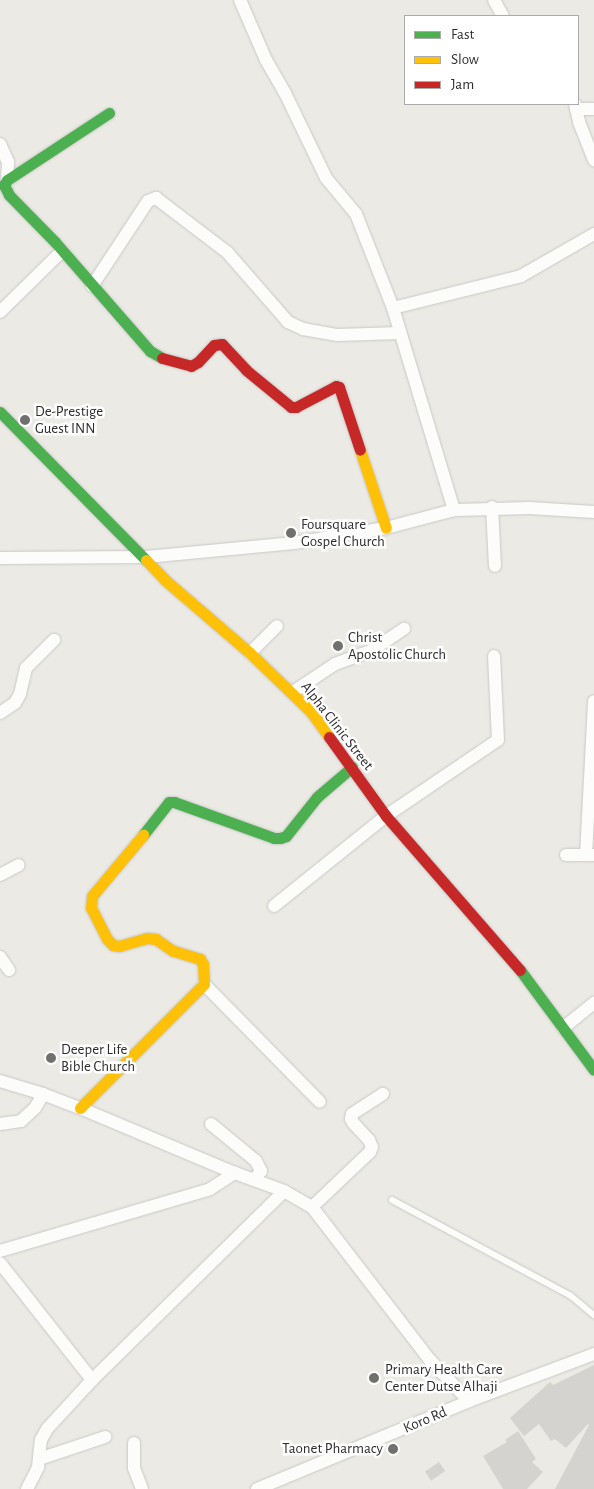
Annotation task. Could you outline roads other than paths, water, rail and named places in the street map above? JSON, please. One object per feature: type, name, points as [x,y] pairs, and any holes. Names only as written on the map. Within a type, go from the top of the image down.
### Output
[{"type":"street","points":[[240,0],[266,60],[285,93],[326,178],[356,214],[393,308],[454,510]]},
{"type":"street","points":[[494,0],[502,15]]},
{"type":"street","points":[[594,109],[575,107],[594,160]]},
{"type":"street","points":[[7,180],[109,113]]},
{"type":"street","points":[[0,144],[8,162],[7,180],[4,185],[9,195],[55,242],[61,252],[157,356],[191,366],[198,362],[214,346],[222,344],[246,370],[291,407],[296,407],[336,386],[340,387],[386,528]]},
{"type":"street","points":[[92,286],[148,201],[156,198],[227,252],[288,322],[303,330],[337,335],[400,333]]},
{"type":"street","points":[[393,308],[522,276],[594,234]]},
{"type":"street","points":[[0,312],[61,252]]},
{"type":"street","name":"Alpha Clinic Street","points":[[0,412],[146,558],[165,580],[293,692],[311,712],[386,816],[448,889],[513,960],[594,1070]]},
{"type":"street","points":[[492,508],[495,566]]},
{"type":"street","points":[[0,558],[146,558],[294,543],[386,528],[454,510],[492,508],[594,512]]},
{"type":"street","points":[[250,653],[277,626]]},
{"type":"street","points":[[293,692],[335,664],[371,651],[404,628]]},
{"type":"street","points":[[0,713],[15,703],[20,694],[26,668],[54,640]]},
{"type":"street","points":[[274,906],[386,816],[498,740],[494,656]]},
{"type":"street","points":[[566,855],[590,855],[594,700]]},
{"type":"street","points":[[80,1108],[204,984],[205,972],[200,960],[173,951],[156,939],[147,938],[119,946],[112,945],[91,908],[92,896],[111,876],[169,802],[174,802],[274,838],[280,838],[286,836],[317,797],[352,767]]},
{"type":"street","points":[[0,875],[19,865]]},
{"type":"street","points":[[0,957],[9,970]]},
{"type":"street","points":[[204,984],[320,1102]]},
{"type":"street","points":[[563,1028],[594,1003]]},
{"type":"street","points":[[0,1081],[44,1094],[80,1108],[235,1173],[284,1191],[312,1207],[430,1360],[468,1401]]},
{"type":"street","points":[[0,1124],[21,1121],[36,1108],[44,1094]]},
{"type":"street","points":[[312,1207],[370,1152],[372,1147],[354,1124],[351,1119],[352,1114],[383,1094]]},
{"type":"street","points":[[211,1124],[256,1162],[261,1171],[254,1180]]},
{"type":"street","points":[[0,1251],[210,1189],[235,1173]]},
{"type":"street","points":[[27,1489],[36,1474],[44,1434],[92,1380],[284,1191]]},
{"type":"street","points":[[0,1263],[92,1380]]},
{"type":"street","name":"Koro Rd","points":[[257,1489],[468,1401],[594,1354]]},
{"type":"street","points":[[39,1459],[105,1437]]},
{"type":"street","points":[[134,1443],[134,1468],[142,1489]]},
{"type":"lane","points":[[392,1200],[571,1296],[594,1315]]},
{"type":"place","name":"De-Prestige Guest INN","points":[[25,420]]},
{"type":"place","name":"Foursquare Gospel Church","points":[[291,533]]},
{"type":"place","name":"Christ Apostolic Church","points":[[338,646]]},
{"type":"place","name":"Deeper Life Bible Church","points":[[51,1058]]},
{"type":"place","name":"Primary Health Care Center Dutse Alhaji","points":[[374,1378]]},
{"type":"place","name":"Taonet Pharmacy","points":[[393,1449]]}]
